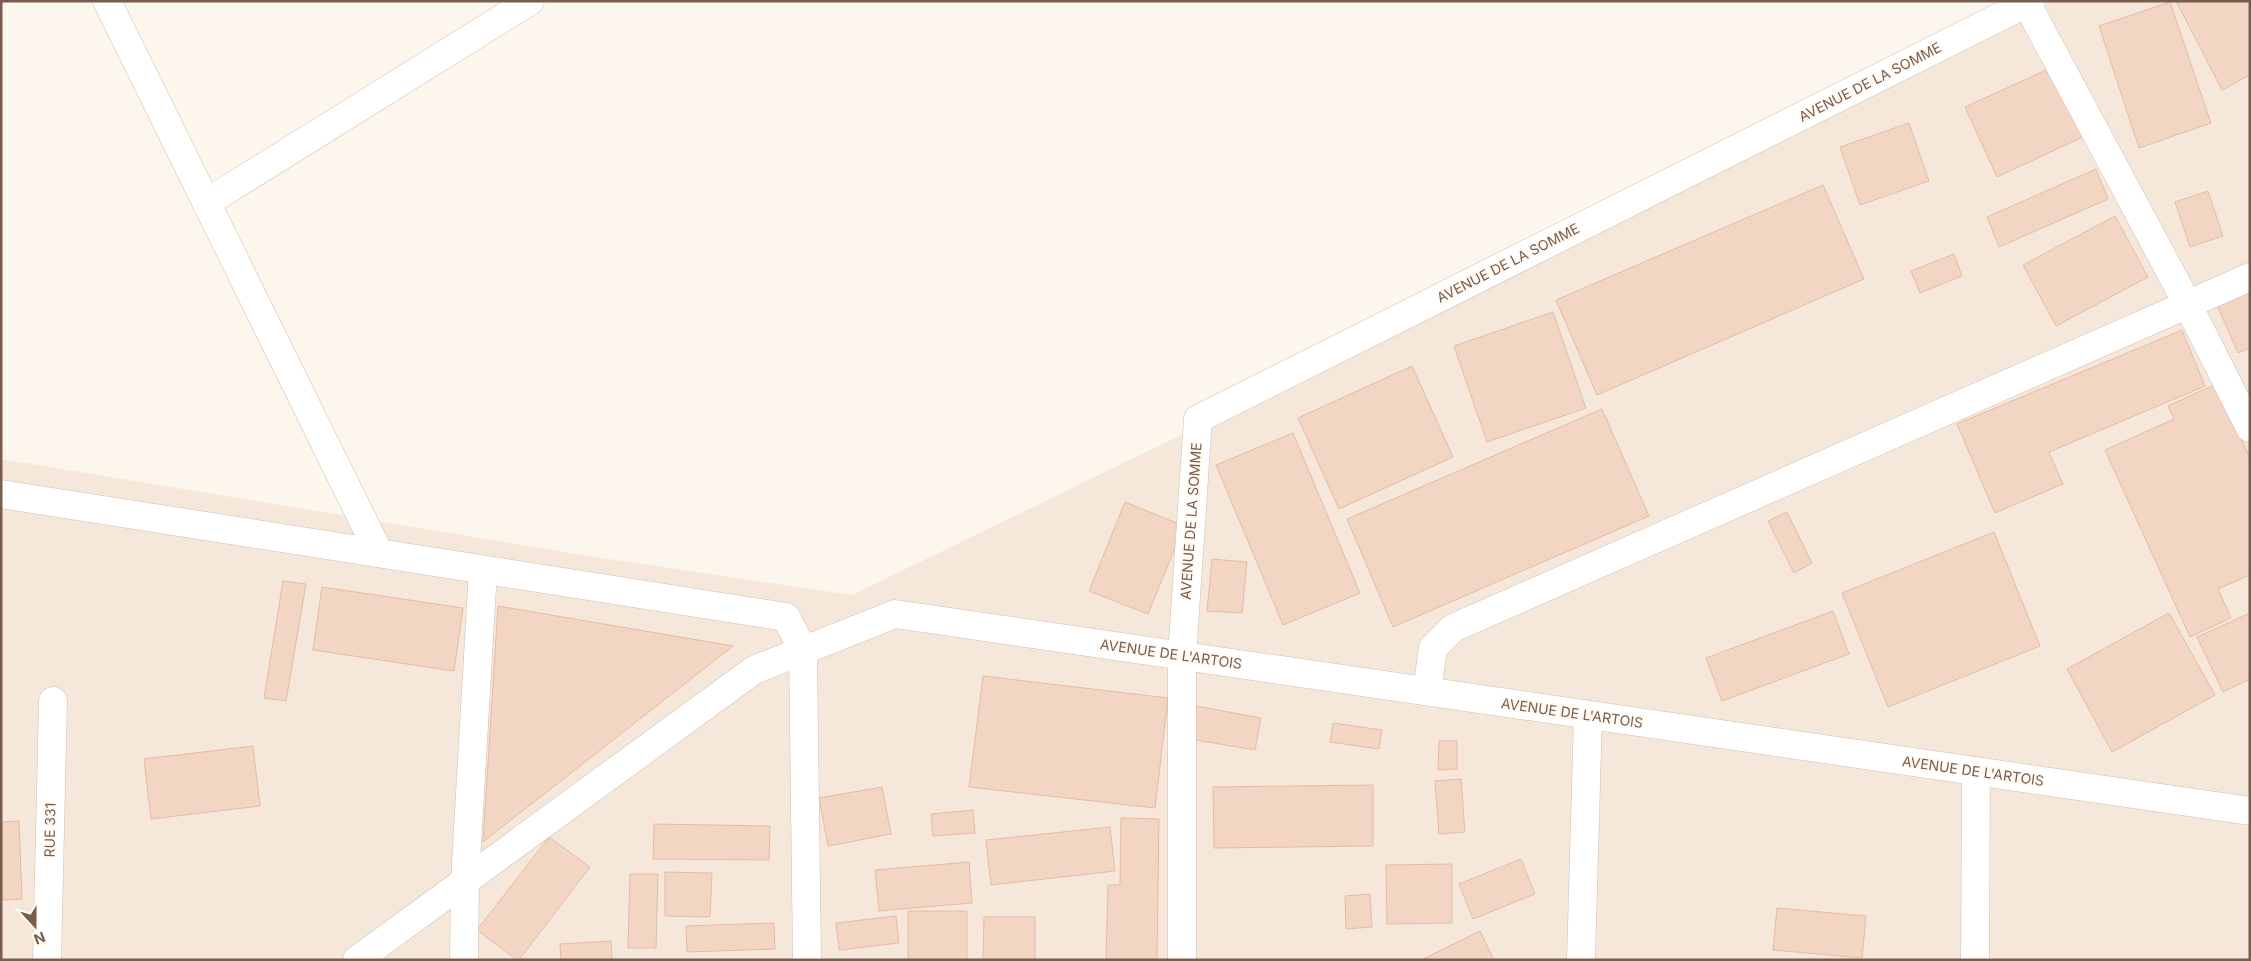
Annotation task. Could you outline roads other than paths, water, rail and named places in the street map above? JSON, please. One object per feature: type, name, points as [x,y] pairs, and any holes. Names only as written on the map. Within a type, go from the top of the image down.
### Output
[{"type":"street","points":[[107,1],[379,553]]},
{"type":"street","points":[[206,203],[530,1]]},
{"type":"street","points":[[2029,2],[2188,305],[2250,428]]},
{"type":"street","name":"AVENUE DE LA SOMME","points":[[1182,656],[1198,419],[2029,2]]},
{"type":"street","points":[[1427,691],[1434,648],[1453,628],[2250,277]]},
{"type":"street","points":[[1,494],[786,617],[803,650],[807,960]]},
{"type":"street","points":[[464,960],[465,880],[483,570]]},
{"type":"street","name":"AVENUE DE L'ARTOIS","points":[[803,650],[894,614],[2250,811]]},
{"type":"street","points":[[357,960],[754,670],[803,650]]},
{"type":"street","points":[[1182,656],[1182,960]]},
{"type":"street","name":"RUE 331","points":[[47,960],[53,700]]},
{"type":"street","points":[[1581,960],[1588,715]]},
{"type":"street","points":[[1975,960],[1976,771]]}]
